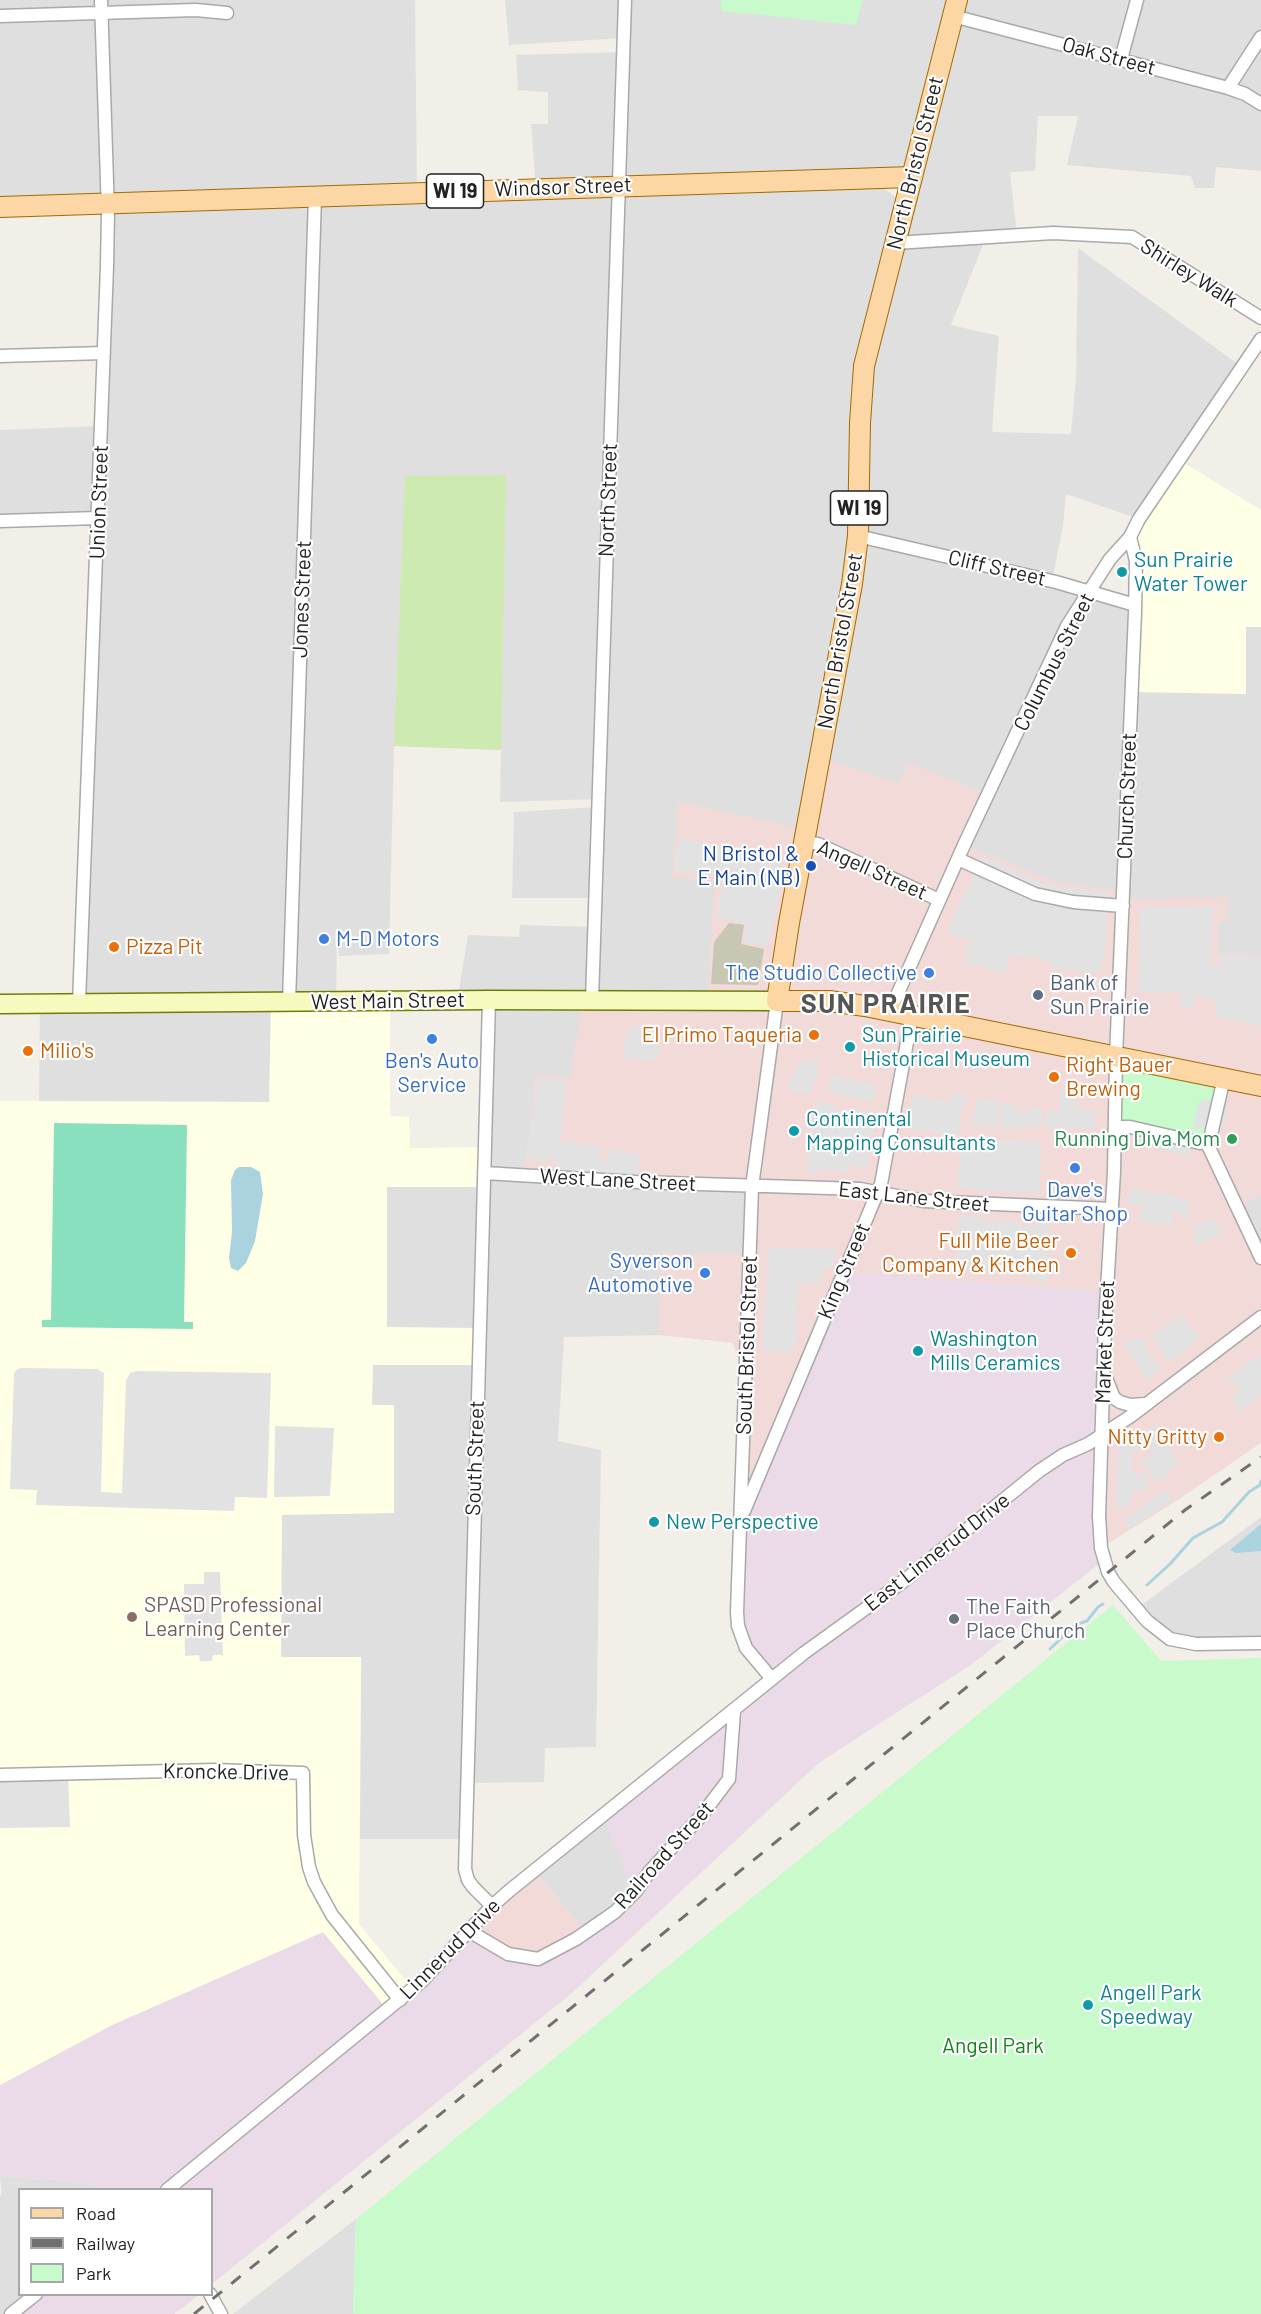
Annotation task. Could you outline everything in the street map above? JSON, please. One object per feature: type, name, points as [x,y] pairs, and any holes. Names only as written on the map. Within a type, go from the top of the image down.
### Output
[{"type":"main road","name":"North Bristol Street","points":[[777,1001],[858,536],[860,423],[864,366],[955,8]]},
{"type":"main road","name":"Windsor Street","points":[[0,207],[911,177]]},
{"type":"main road","points":[[857,178],[870,181],[888,191],[904,206]]},
{"type":"main road","name":"West Main Street","points":[[0,1004],[489,1000],[777,1001]]},
{"type":"main road","points":[[777,1001],[829,1000],[1116,1056],[1222,1084],[1261,1086]]},
{"type":"street","name":"North Street","points":[[592,1000],[625,0]]},
{"type":"street","points":[[1121,60],[1137,0]]},
{"type":"street","points":[[0,16],[101,6],[227,13]]},
{"type":"street","name":"Union Street","points":[[79,1004],[104,353],[107,203],[101,6]]},
{"type":"street","name":"Oak Street","points":[[955,8],[1121,60],[1228,88],[1245,94],[1261,104]]},
{"type":"street","points":[[1228,88],[1261,37]]},
{"type":"street","name":"Jones Street","points":[[289,1003],[315,196]]},
{"type":"street","name":"Shirley Walk","points":[[895,243],[1053,233],[1131,237],[1261,318]]},
{"type":"street","name":"Columbus Street","points":[[890,1011],[939,900],[1067,626],[1110,559],[1130,537],[1139,519],[1261,339]]},
{"type":"street","points":[[0,356],[104,353]]},
{"type":"street","points":[[0,521],[98,518]]},
{"type":"street","name":"Cliff Street","points":[[858,536],[1056,582],[1135,605]]},
{"type":"street","name":"Church Street","points":[[1116,1056],[1135,605],[1136,561],[1130,537]]},
{"type":"street","name":"Angell Street","points":[[804,841],[818,844],[939,900]]},
{"type":"street","points":[[958,859],[1035,894],[1073,902],[1124,906]]},
{"type":"street","name":"South Street","points":[[489,1000],[465,1869],[473,1887],[492,1906]]},
{"type":"street","name":"South Bristol Street","points":[[772,1678],[746,1648],[738,1626],[752,1187],[777,1001]]},
{"type":"street","name":"King Street","points":[[742,1518],[878,1192],[912,1015]]},
{"type":"street","name":"Market Street","points":[[1116,1056],[1102,1435],[1100,1532],[1104,1560],[1114,1582],[1127,1599],[1147,1621],[1170,1639],[1196,1644],[1261,1643]]},
{"type":"street","points":[[1222,1084],[1208,1138],[1261,1258]]},
{"type":"street","points":[[1115,1127],[1130,1127],[1200,1143],[1208,1138]]},
{"type":"street","name":"West Lane Street","points":[[484,1173],[752,1187]]},
{"type":"street","name":"East Lane Street","points":[[752,1187],[779,1186],[878,1192],[942,1203],[1112,1209]]},
{"type":"street","name":"East Linnerud Drive","points":[[734,1711],[772,1678],[901,1583],[1039,1471],[1063,1455],[1102,1435],[1261,1317]]},
{"type":"street","points":[[1104,1372],[1114,1398],[1130,1405],[1146,1404]]},
{"type":"street","name":"Linnerud Drive","points":[[168,2188],[422,1981],[492,1906],[734,1711]]},
{"type":"street","name":"Railroad Street","points":[[469,1931],[508,1954],[538,1959],[576,1939],[615,1912],[701,1816],[729,1779],[734,1711]]},
{"type":"street","name":"Kroncke Drive","points":[[0,1775],[214,1770],[303,1773],[304,1835],[314,1882],[332,1915],[400,2000]]},
{"type":"street","points":[[11,2314],[35,2296]]},
{"type":"street","points":[[211,2296],[220,2314]]},
{"type":"shaded area","points":[[0,0],[415,0],[417,192],[536,188],[531,124],[548,124],[548,92],[518,90],[516,55],[624,52],[624,38],[509,45],[505,0],[1261,0],[1261,171],[1216,167],[1214,188],[1195,188],[1191,176],[1067,165],[1078,116],[1038,116],[1035,171],[1010,172],[1017,235],[986,237],[951,325],[999,336],[992,432],[1071,434],[1076,377],[1078,248],[1242,367],[1139,519],[1066,494],[1063,526],[1052,580],[1246,627],[1261,627],[1261,1086],[746,1378],[733,1343],[663,1335],[564,1337],[558,1441],[601,1450],[596,1747],[545,1748],[544,1782],[467,1783],[466,1839],[360,1839],[361,1657],[281,1657],[282,1514],[394,1513],[394,1405],[372,1405],[372,1365],[479,1328],[387,1328],[387,1187],[484,1186],[489,1001],[457,1001],[468,935],[519,937],[520,925],[594,927],[594,898],[512,898],[514,812],[598,807],[598,799],[500,802],[501,750],[394,746],[389,954],[339,956],[337,924],[336,1002],[271,1003],[270,1102],[39,1101],[40,1004],[79,1003],[98,519],[0,521],[0,430],[101,426],[107,204],[0,207]],"holes":[[[911,177],[904,205],[888,191],[870,181]]]},
{"type":"shaded area","points":[[1179,460],[1261,510],[1261,627],[1246,627],[1246,694],[1132,692],[1130,537]]},
{"type":"shaded area","points":[[820,758],[900,783],[908,763],[988,794],[965,845],[1056,882],[1124,891],[1124,899],[1229,897],[1227,922],[1218,922],[1218,954],[1261,955],[1261,1195],[1237,1208],[1261,1258],[1261,1443],[1176,1501],[1101,1548],[742,1518],[746,1378],[732,1342],[658,1335],[660,1253],[750,1254],[752,1187],[524,1175],[536,1074],[570,1078],[583,1000],[708,1001],[714,880],[672,878],[678,802],[806,829]]},
{"type":"shaded area","points":[[679,838],[783,861],[778,899],[767,946],[743,942],[747,924],[716,918],[724,875],[674,871]]},
{"type":"shaded area","points":[[981,856],[1047,884],[1108,893],[1105,955],[1097,973],[1052,969],[1045,959],[1010,955],[1005,972],[966,963],[967,943],[995,953],[947,932]]},
{"type":"shaded area","points":[[1212,906],[1210,966],[1219,966],[1219,956],[1261,957],[1261,1026],[1215,1016],[1218,1001],[1195,995],[1193,1010],[1180,1006],[1182,993],[1138,992],[1140,909]]},
{"type":"shaded area","points":[[729,923],[744,925],[741,944],[764,949],[758,985],[711,984],[714,942]]},
{"type":"shaded area","points":[[390,1001],[390,1116],[409,1117],[410,1148],[485,1147],[484,1187],[387,1187],[387,1327],[480,1328],[478,1365],[373,1365],[372,1405],[394,1405],[394,1513],[282,1515],[281,1657],[361,1657],[359,1924],[413,1989],[388,2010],[323,1932],[112,2025],[0,2085],[0,1101],[269,1102],[271,1003]]},
{"type":"shaded area","points":[[628,1026],[661,1030],[657,1061],[623,1057]]},
{"type":"shaded area","points":[[799,1061],[819,1062],[816,1080],[813,1080],[812,1094],[788,1090],[790,1075],[795,1076]]},
{"type":"shaded area","points":[[832,1075],[876,1086],[873,1101],[828,1092]]},
{"type":"shaded area","points":[[538,1077],[567,1082],[560,1141],[600,1147],[599,1160],[608,1160],[610,1149],[641,1155],[636,1182],[554,1175],[555,1160],[537,1161],[526,1156]]},
{"type":"shaded area","points":[[1060,1091],[1078,1092],[1077,1109],[1095,1110],[1094,1129],[1045,1127],[1047,1110],[1059,1111]]},
{"type":"shaded area","points":[[952,1093],[968,1098],[960,1112],[958,1137],[904,1127],[913,1095],[949,1102]]},
{"type":"shaded area","points":[[1220,1093],[1229,1097],[1222,1133],[1210,1139],[1213,1126],[1192,1129],[1199,1101],[1219,1099]]},
{"type":"shaded area","points":[[977,1098],[1001,1102],[996,1128],[972,1124]]},
{"type":"shaded area","points":[[817,1102],[858,1113],[859,1110],[876,1113],[866,1169],[850,1164],[848,1172],[819,1168],[817,1175],[805,1172]]},
{"type":"shaded area","points":[[1003,1103],[1020,1106],[1019,1112],[1030,1112],[1030,1108],[1042,1108],[1042,1127],[999,1129]]},
{"type":"shaded area","points":[[1139,1129],[1191,1141],[1188,1156],[1137,1144]]},
{"type":"shaded area","points":[[961,1140],[1041,1142],[1039,1193],[958,1188]]},
{"type":"shaded area","points":[[1131,1188],[1190,1200],[1186,1223],[1179,1212],[1174,1211],[1172,1226],[1138,1220],[1142,1206],[1128,1204]]},
{"type":"shaded area","points":[[1048,1189],[1079,1189],[1077,1208],[1047,1207]]},
{"type":"shaded area","points":[[1261,1195],[1261,1258],[1237,1207]]},
{"type":"shaded area","points":[[959,1216],[981,1217],[982,1221],[1020,1222],[1021,1227],[1037,1227],[1037,1220],[1049,1220],[1047,1282],[1035,1282],[1034,1276],[974,1272],[956,1268]]},
{"type":"shaded area","points":[[1215,1219],[1220,1235],[1198,1244],[1193,1243],[1195,1224]]},
{"type":"shaded area","points":[[768,1248],[836,1249],[835,1268],[824,1267],[822,1282],[798,1283],[796,1342],[793,1351],[763,1352]]},
{"type":"shaded area","points":[[843,1272],[1107,1292],[1104,1560],[972,1664],[820,1762],[572,1993],[213,2283],[213,2188],[107,2188],[69,2181],[0,2176],[0,2085],[112,2025],[323,1932],[388,2010],[469,1931],[508,1954],[538,1959],[635,1891],[602,1816],[772,1679],[741,1637],[742,1518]]},
{"type":"shaded area","points":[[1180,1315],[1200,1338],[1168,1362],[1152,1336]]},
{"type":"shaded area","points":[[1126,1339],[1143,1339],[1147,1350],[1161,1371],[1147,1380],[1126,1347]]},
{"type":"shaded area","points":[[1261,1355],[1261,1396],[1238,1412],[1232,1396],[1240,1391],[1227,1377]]},
{"type":"shaded area","points":[[17,1369],[97,1369],[104,1373],[101,1492],[122,1493],[126,1381],[130,1373],[137,1371],[271,1373],[267,1498],[235,1497],[234,1511],[36,1505],[37,1490],[10,1489],[14,1373]]},
{"type":"shaded area","points":[[1155,1425],[1180,1465],[1167,1472],[1169,1475],[1156,1482],[1141,1460],[1154,1453],[1142,1434]]},
{"type":"shaded area","points":[[275,1426],[334,1428],[330,1496],[274,1497]]},
{"type":"shaded area","points":[[1133,1435],[1141,1446],[1132,1453],[1132,1473],[1148,1474],[1147,1490],[1132,1490],[1131,1505],[1116,1508],[1119,1446],[1129,1447],[1126,1441]]},
{"type":"shaded area","points":[[1164,1490],[1173,1500],[1128,1530],[1125,1515],[1131,1515]]},
{"type":"shaded area","points":[[1261,1517],[1261,1643],[1176,1641],[1136,1609]]},
{"type":"shaded area","points":[[204,1572],[220,1572],[223,1655],[213,1655],[212,1661],[200,1661],[199,1655],[185,1656],[184,1584],[204,1584]]},
{"type":"shaded area","points":[[68,1773],[70,1827],[0,1828],[0,1775]]},
{"type":"shaded area","points":[[602,1816],[636,1891],[586,1932],[534,1871]]},
{"type":"shaded area","points":[[534,1871],[586,1932],[538,1959],[508,1954],[469,1931]]},
{"type":"shaded area","points":[[0,2176],[69,2181],[107,2188],[18,2188],[18,2296],[35,2296],[11,2314],[0,2314],[0,2196],[2,2195]]},
{"type":"shaded area","points":[[356,2219],[353,2314],[233,2314]]},
{"type":"shaded area","points":[[35,2296],[198,2296],[174,2314],[11,2314]]},
{"type":"green space","points":[[721,0],[863,0],[856,25],[721,11]]},
{"type":"green space","points":[[506,475],[501,750],[394,746],[405,476]]},
{"type":"green space","points":[[1116,1056],[1224,1078],[1219,1099],[1193,1129],[1213,1126],[1210,1139],[1115,1127]]},
{"type":"green space","points":[[54,1123],[187,1125],[184,1322],[193,1322],[193,1329],[42,1327],[42,1320],[51,1320]]},
{"type":"green space","name":"Angell Park","points":[[1113,1605],[1161,1661],[1261,1658],[1261,2314],[353,2314],[356,2219]]},
{"type":"water","points":[[239,1167],[251,1167],[260,1172],[263,1194],[255,1241],[246,1263],[238,1271],[231,1268],[229,1258],[232,1232],[231,1180],[235,1170]]},
{"type":"water","points":[[1261,1524],[1261,1551],[1236,1553],[1230,1550]]},
{"type":"waterway","points":[[1147,1585],[1193,1538],[1222,1522],[1249,1492],[1260,1485],[1261,1481]]},
{"type":"waterway","points":[[1050,1649],[1075,1625],[1087,1621],[1103,1604]]},
{"type":"railway","points":[[194,2314],[1185,1510],[1261,1457]]},
{"type":"place","name":"Sun Prairie Water Tower","points":[[1122,572]]},
{"type":"place","name":"N Bristol & E Main (NB)","points":[[811,866]]},
{"type":"place","name":"M-D Motors","points":[[324,939]]},
{"type":"place","name":"Pizza Pit","points":[[114,947]]},
{"type":"place","name":"The Studio Collective","points":[[929,973]]},
{"type":"place","name":"Bank of Sun Prairie","points":[[1038,995]]},
{"type":"place","name":"El Primo Taqueria","points":[[814,1035]]},
{"type":"place","name":"Ben's Auto Service","points":[[432,1039]]},
{"type":"place","name":"Sun Prairie Historical Museum","points":[[850,1047]]},
{"type":"place","name":"Milio's","points":[[28,1051]]},
{"type":"place","name":"Right Bauer Brewing","points":[[1054,1077]]},
{"type":"place","name":"Continental Mapping Consultants","points":[[794,1131]]},
{"type":"place","name":"Running Diva Mom","points":[[1232,1139]]},
{"type":"place","name":"Dave's Guitar Shop","points":[[1075,1168]]},
{"type":"place","name":"Full Mile Beer Company & Kitchen","points":[[1071,1253]]},
{"type":"place","name":"Syverson Automotive","points":[[705,1273]]},
{"type":"place","name":"Washington Mills Ceramics","points":[[918,1351]]},
{"type":"place","name":"Nitty Gritty","points":[[1219,1437]]},
{"type":"place","name":"New Perspective","points":[[654,1522]]},
{"type":"place","name":"SPASD Professional Learning Center","points":[[132,1617]]},
{"type":"place","name":"The Faith Place Church","points":[[954,1619]]},
{"type":"place","name":"Angell Park Speedway","points":[[1088,2005]]},
{"type":"district","name":"SUN PRAIRIE","points":[[886,1004]]}]
